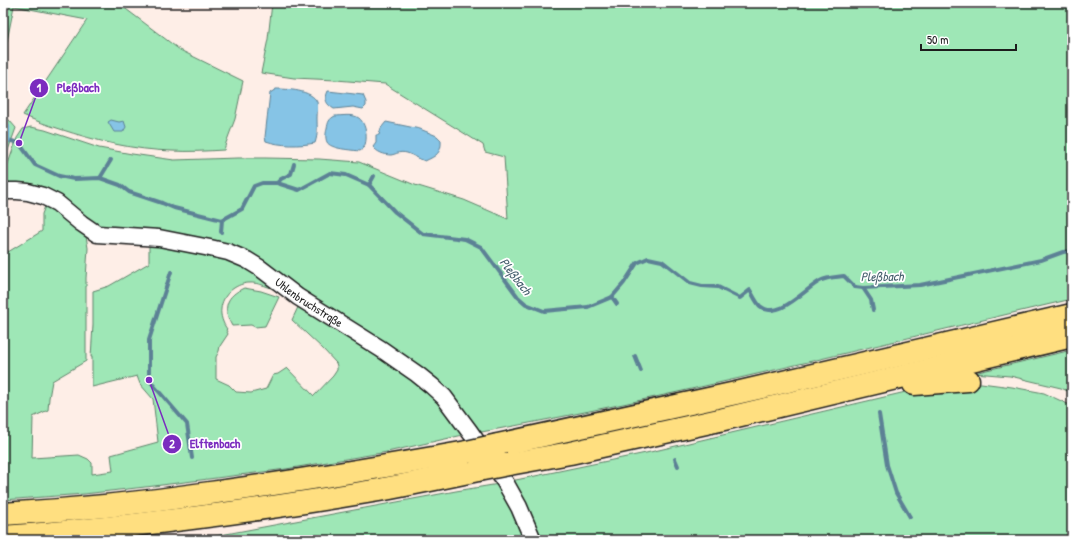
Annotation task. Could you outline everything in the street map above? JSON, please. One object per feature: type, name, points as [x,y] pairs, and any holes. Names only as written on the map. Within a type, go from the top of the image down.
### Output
[{"type":"highway","points":[[3,537],[130,526],[277,506],[381,489],[472,461],[498,445],[729,395],[1072,315]]},
{"type":"highway","points":[[3,514],[112,505],[287,482],[472,461],[509,464],[570,453],[693,426],[1072,336]]},
{"type":"highway","points":[[866,385],[968,380]]},
{"type":"street","name":"Uhlenbruchstraße","points":[[3,192],[28,192],[43,196],[56,203],[97,234],[160,238],[210,248],[228,252],[247,260],[260,268],[298,297],[417,374],[444,397],[505,482],[519,507],[533,540]]},
{"type":"green space","points":[[3,3],[118,3],[180,50],[243,81],[235,119],[224,150],[178,151],[129,147],[74,133],[42,123],[23,115],[87,20],[14,6],[7,41],[3,39]]},
{"type":"green space","points":[[272,3],[1072,3],[1072,299],[701,387],[551,419],[476,433],[471,421],[265,268],[111,231],[3,187],[3,178],[17,138],[23,129],[31,127],[45,130],[99,148],[174,160],[265,158],[319,159],[359,162],[415,185],[464,200],[508,219],[504,157],[485,152],[483,145],[385,84],[294,78],[261,73],[268,39]]},
{"type":"green space","points":[[3,113],[16,128],[3,164]]},
{"type":"green space","points":[[47,201],[86,236],[88,248],[86,278],[86,361],[52,381],[48,410],[33,417],[32,458],[79,455],[88,459],[92,463],[92,474],[113,471],[111,455],[158,442],[153,399],[140,384],[137,376],[92,387],[91,357],[93,291],[109,286],[149,263],[149,240],[230,256],[281,292],[260,284],[248,283],[234,288],[224,299],[221,314],[228,334],[220,346],[216,357],[216,379],[229,385],[236,392],[251,393],[266,389],[273,375],[278,374],[287,368],[314,396],[333,376],[337,370],[336,363],[292,320],[299,305],[434,391],[463,435],[387,452],[286,469],[84,494],[3,500],[3,242],[8,252],[42,231],[42,214]]},
{"type":"green space","points":[[244,288],[261,291],[279,297],[265,326],[232,326],[227,314],[228,303],[233,295]]},
{"type":"green space","points":[[1072,350],[1072,393],[1061,388],[1010,376],[974,373]]},
{"type":"green space","points":[[981,383],[1044,393],[1072,406],[1072,540],[537,540],[511,481],[646,453],[927,387]]},
{"type":"green space","points":[[499,484],[527,540],[188,540],[210,537]]},
{"type":"water","points":[[276,89],[299,91],[310,95],[317,102],[317,134],[315,143],[290,145],[266,141],[265,137],[270,93]]},
{"type":"water","points":[[328,91],[363,95],[366,106],[363,109],[353,107],[334,109],[326,102]]},
{"type":"water","points":[[346,115],[357,117],[363,123],[366,139],[363,148],[360,151],[337,148],[327,142],[326,135],[328,123],[331,118]]},
{"type":"water","points":[[111,120],[119,122],[124,121],[126,127],[123,132],[114,132],[108,122]]},
{"type":"water","points":[[386,122],[420,129],[437,136],[441,140],[438,154],[425,161],[404,152],[391,155],[379,152],[373,147],[376,143],[376,135],[379,135],[381,128]]},
{"type":"waterway","points":[[3,127],[4,139]]},
{"type":"waterway","name":"Pleßbach","points":[[3,140],[19,143],[35,165],[59,176],[74,179],[100,178],[120,185],[129,192],[174,208],[222,220],[242,209],[254,186],[262,183],[277,183],[299,190],[330,173],[346,175],[369,185],[395,212],[423,234],[465,239],[481,247],[518,297],[526,304],[544,311],[588,307],[612,297],[624,283],[637,263],[648,258],[662,261],[690,283],[702,286],[718,287],[740,298],[750,290],[760,306],[767,310],[775,310],[792,302],[822,280],[830,278],[844,276],[855,287],[863,288],[920,285],[1041,260],[1063,252],[1072,251]]},
{"type":"waterway","points":[[100,178],[111,160]]},
{"type":"waterway","points":[[277,183],[281,179],[291,174],[294,164]]},
{"type":"waterway","points":[[369,185],[374,176]]},
{"type":"waterway","points":[[221,232],[222,220]]},
{"type":"waterway","points":[[171,272],[149,340],[149,380],[187,424],[192,458]]},
{"type":"waterway","points":[[863,288],[871,300],[873,310]]},
{"type":"waterway","points":[[612,297],[617,304]]},
{"type":"waterway","points":[[635,356],[641,371]]},
{"type":"waterway","points":[[879,414],[887,465],[896,493],[910,517]]},
{"type":"waterway","points":[[675,459],[678,466]]},
{"type":"place","name":"Pleßbach","points":[[19,143]]},
{"type":"place","name":"Elftenbach","points":[[149,380]]}]
